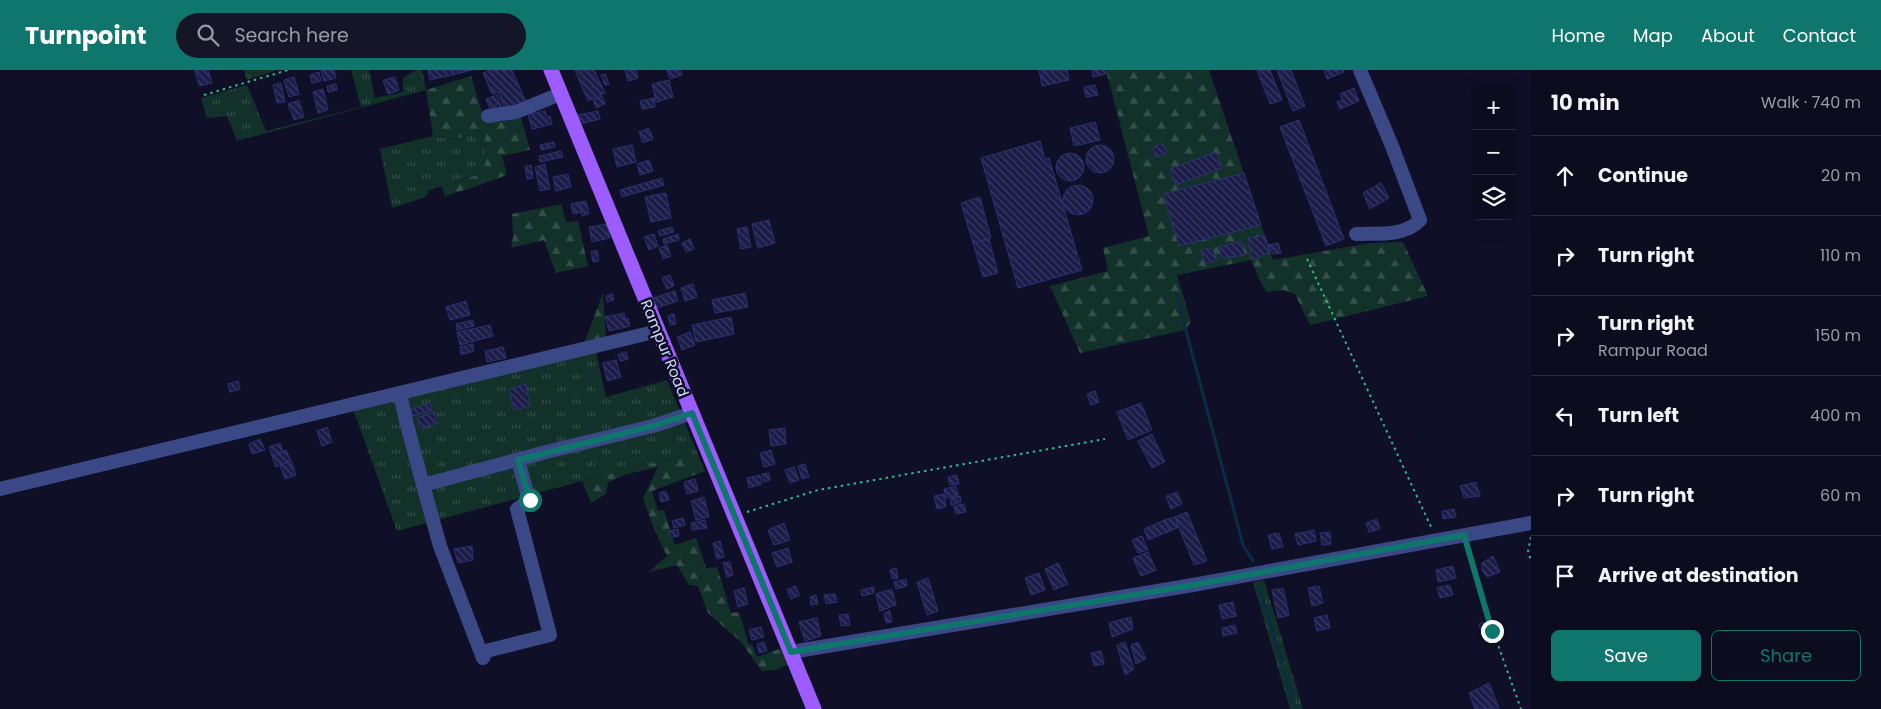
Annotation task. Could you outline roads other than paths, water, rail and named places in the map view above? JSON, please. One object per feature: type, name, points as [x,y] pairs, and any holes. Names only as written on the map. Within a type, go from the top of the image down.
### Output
[{"type":"main road","name":"Rampur Road","points":[[551,70],[814,709]]},
{"type":"street","points":[[1356,234],[1399,232],[1413,227],[1420,220],[1360,70]]},
{"type":"street","points":[[488,116],[516,112],[560,94]]},
{"type":"street","points":[[0,489],[658,331]]},
{"type":"street","points":[[400,393],[440,546],[483,658],[486,651],[550,634],[517,509],[530,500],[518,460]]},
{"type":"street","points":[[423,485],[644,428],[692,413]]},
{"type":"street","points":[[791,652],[1193,585],[1531,523]]},
{"type":"waterway","points":[[1176,293],[1243,545],[1253,561]]},
{"type":"waterway","points":[[1259,588],[1296,709]]}]
